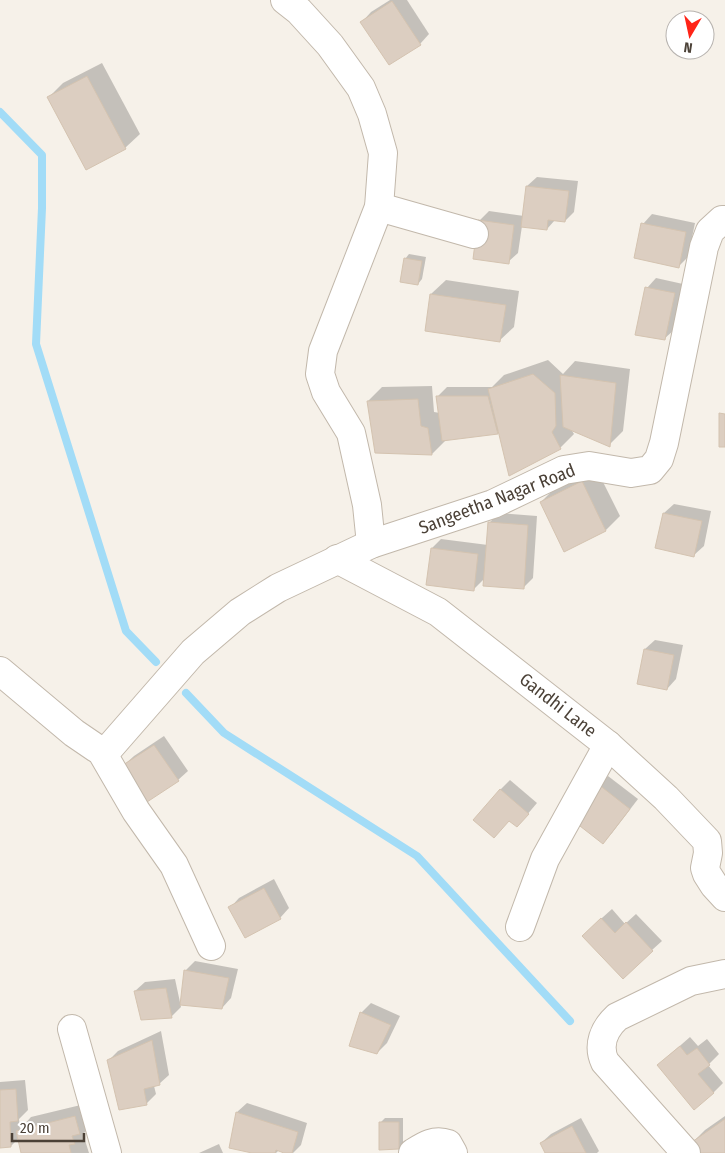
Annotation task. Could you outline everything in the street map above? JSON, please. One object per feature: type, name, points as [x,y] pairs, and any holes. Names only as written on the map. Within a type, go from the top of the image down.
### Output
[{"type":"street","points":[[285,0],[299,11],[330,45],[361,88],[372,114],[383,153],[379,207],[323,351],[320,374],[326,392],[351,433],[367,505],[371,544]]},
{"type":"street","points":[[379,207],[474,234]]},
{"type":"street","name":"Sangeetha Nagar Road","points":[[100,749],[104,750],[111,746],[193,652],[240,612],[278,588],[371,544],[493,504],[564,470],[589,466],[631,472],[650,470],[659,459],[664,443],[704,247],[710,231],[722,220],[725,220]]},
{"type":"street","name":"Gandhi Lane","points":[[337,559],[438,612],[608,745],[666,798],[707,841],[708,853],[705,868],[714,885],[725,897]]},
{"type":"street","points":[[0,671],[74,733],[100,749],[136,811],[174,865],[211,946]]},
{"type":"street","points":[[520,927],[545,859],[608,745]]},
{"type":"street","points":[[686,1153],[605,1062],[601,1054],[602,1042],[610,1023],[618,1017],[691,981],[725,974]]},
{"type":"street","points":[[72,1028],[106,1153]]},
{"type":"street","points":[[413,1153],[430,1143],[440,1142],[448,1144],[453,1153]]},
{"type":"building","points":[[392,1],[421,45],[389,65],[360,22]]},
{"type":"building","points":[[87,76],[126,149],[86,170],[47,97]]},
{"type":"building","points":[[526,186],[569,191],[565,222],[548,220],[547,230],[521,227]]},
{"type":"building","points":[[478,220],[514,225],[509,264],[473,259]]},
{"type":"building","points":[[641,223],[686,232],[679,268],[634,258]]},
{"type":"building","points":[[404,258],[422,261],[418,285],[400,282]]},
{"type":"building","points":[[645,287],[675,293],[665,340],[635,335]]},
{"type":"building","points":[[430,294],[506,305],[500,342],[425,331]]},
{"type":"building","points":[[533,374],[555,393],[556,426],[552,432],[561,449],[509,476],[488,389]]},
{"type":"building","points":[[560,375],[616,383],[610,447],[563,427]]},
{"type":"building","points":[[436,396],[488,396],[498,434],[442,441]]},
{"type":"building","points":[[418,399],[421,426],[428,428],[432,455],[375,453],[367,401]]},
{"type":"building","points":[[719,413],[725,414],[725,447],[719,447]]},
{"type":"building","points":[[582,481],[606,531],[564,552],[540,502]]},
{"type":"building","points":[[663,513],[702,521],[694,557],[655,548]]},
{"type":"building","points":[[488,522],[528,525],[524,589],[483,586]]},
{"type":"building","points":[[431,548],[478,554],[474,591],[426,585]]},
{"type":"building","points":[[644,649],[674,655],[667,690],[637,684]]},
{"type":"building","points":[[154,745],[179,781],[147,802],[123,765]]},
{"type":"building","points":[[598,784],[630,809],[603,844],[571,819]]},
{"type":"building","points":[[500,789],[529,814],[517,827],[509,821],[494,838],[473,820]]},
{"type":"building","points":[[264,888],[281,919],[245,938],[228,907]]},
{"type":"building","points":[[601,918],[615,933],[626,922],[653,951],[623,979],[582,936]]},
{"type":"building","points":[[184,970],[229,978],[222,1009],[180,1005]]},
{"type":"building","points":[[166,988],[172,1018],[141,1020],[134,991]]},
{"type":"building","points":[[360,1012],[391,1025],[377,1054],[349,1046]]},
{"type":"building","points":[[152,1040],[160,1085],[144,1089],[147,1105],[119,1110],[107,1060]]},
{"type":"building","points":[[680,1046],[687,1055],[697,1048],[710,1065],[698,1074],[714,1093],[694,1110],[657,1065]]},
{"type":"building","points":[[16,1089],[18,1121],[10,1122],[11,1147],[0,1148],[0,1090]]},
{"type":"building","points":[[236,1112],[298,1132],[292,1153],[276,1150],[275,1153],[252,1153],[229,1148]]},
{"type":"building","points":[[75,1116],[80,1134],[72,1136],[75,1144],[69,1145],[71,1153],[21,1153],[16,1131]]},
{"type":"building","points":[[725,1119],[725,1153],[696,1153],[689,1144]]},
{"type":"building","points":[[379,1122],[399,1122],[399,1149],[379,1150]]},
{"type":"building","points":[[572,1126],[586,1153],[545,1153],[540,1143]]},
{"type":"waterway","points":[[0,112],[42,155],[42,208],[36,344],[126,631],[156,662]]},
{"type":"waterway","points":[[186,693],[224,733],[417,856],[570,1021]]}]
